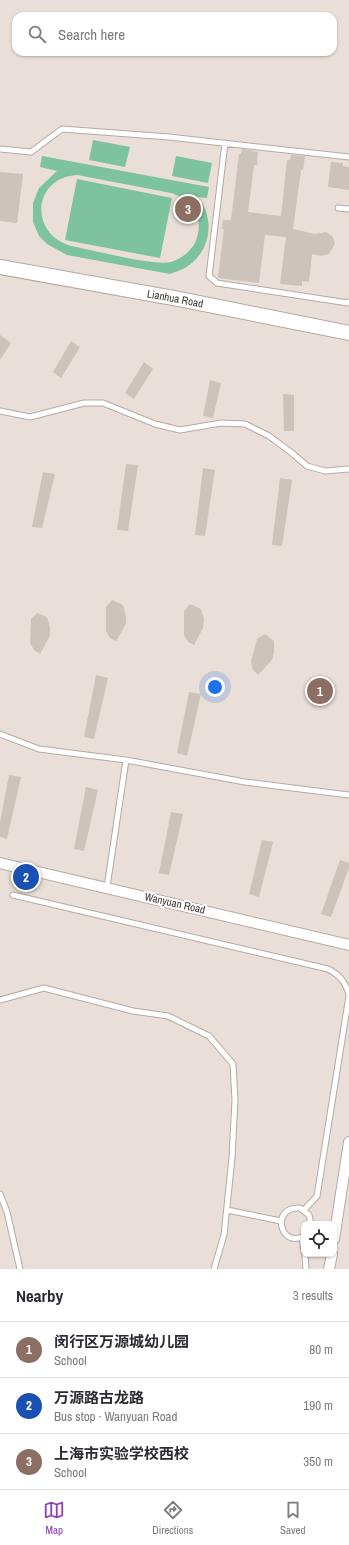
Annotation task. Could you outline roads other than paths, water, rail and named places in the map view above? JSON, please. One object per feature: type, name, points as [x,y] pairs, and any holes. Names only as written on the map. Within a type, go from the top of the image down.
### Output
[{"type":"main road","name":"Lianhua Road","points":[[0,266],[179,299],[349,333]]},
{"type":"street","name":"Wanyuan Road","points":[[0,863],[349,945]]},
{"type":"street","points":[[337,1221],[349,1142]]},
{"type":"street","points":[[329,1269],[331,1257]]},
{"type":"lane","points":[[0,148],[31,152],[62,130],[225,143],[349,157]]},
{"type":"lane","points":[[225,143],[209,276],[217,283],[349,302]]},
{"type":"lane","points":[[338,208],[349,209]]},
{"type":"lane","points":[[0,411],[30,417],[84,403],[103,403],[155,424],[180,430],[221,424],[245,424],[269,436],[292,452],[307,466],[325,471],[349,469]]},
{"type":"lane","points":[[0,734],[39,749],[126,760],[245,782],[349,795]]},
{"type":"lane","points":[[107,887],[126,760]]},
{"type":"lane","points":[[13,895],[328,969],[338,974],[345,984],[349,995],[317,1196],[304,1210]]},
{"type":"lane","points":[[0,1000],[44,988],[133,1011],[168,1016],[209,1036],[233,1064],[235,1100],[227,1210],[224,1235],[214,1269]]},
{"type":"lane","points":[[0,1194],[7,1212],[20,1269]]},
{"type":"lane","points":[[301,1238],[296,1239],[286,1235],[281,1226],[281,1221],[285,1212],[295,1208],[304,1210],[309,1215],[310,1221]]},
{"type":"lane","points":[[227,1210],[281,1221]]},
{"type":"lane","points":[[305,1257],[306,1269]]},
{"type":"place","name":"上海市实验学校西校","points":[[188,209]]},
{"type":"place","name":"闵行区万源城幼儿园","points":[[320,691]]},
{"type":"place","name":"万源路古龙路","points":[[26,877]]}]
